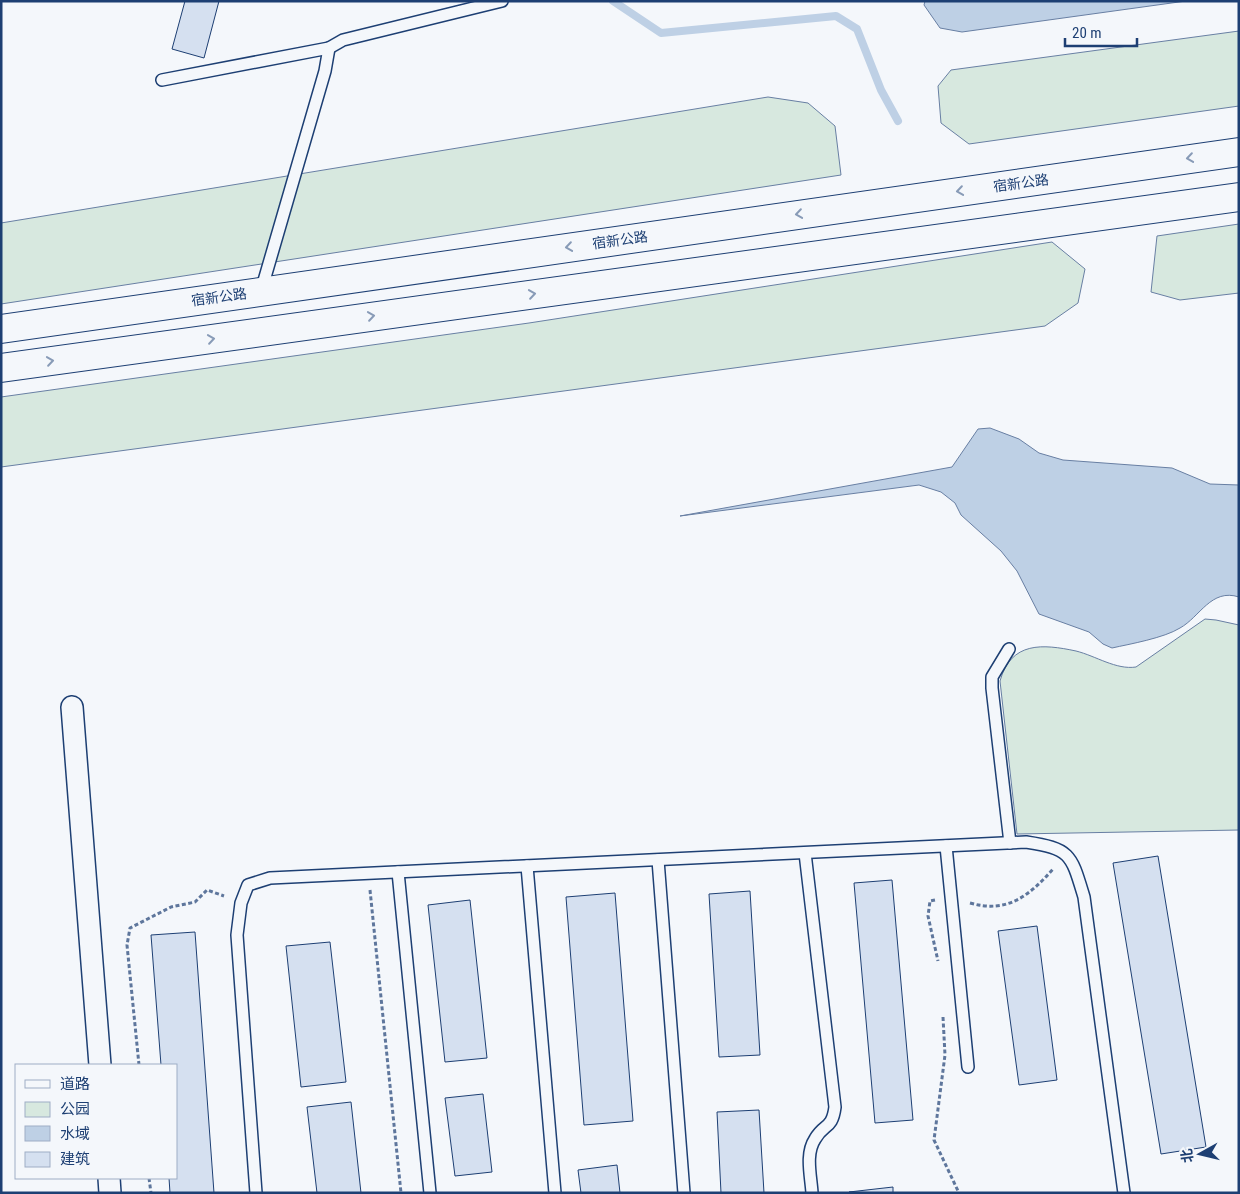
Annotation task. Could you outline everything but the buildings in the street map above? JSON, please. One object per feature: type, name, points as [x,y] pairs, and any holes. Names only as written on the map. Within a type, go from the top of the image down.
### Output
[{"type":"highway","name":"宿新公路","points":[[1,328],[1239,152]]},
{"type":"highway","points":[[1,368],[1239,197]]},
{"type":"street","points":[[72,707],[100,1064]]},
{"type":"street","points":[[109,1179],[110,1193]]},
{"type":"lane","points":[[162,80],[329,48],[343,40],[502,1]]},
{"type":"lane","points":[[261,291],[325,72],[329,48]]},
{"type":"lane","points":[[1009,649],[992,677],[992,688],[1010,843]]},
{"type":"lane","points":[[256,1193],[237,935],[241,903],[248,885],[270,878],[1026,842],[1048,845],[1067,853],[1077,873],[1084,897],[1124,1193]]},
{"type":"lane","points":[[946,846],[968,1067]]},
{"type":"lane","points":[[805,853],[834,1107],[833,1121],[814,1139],[809,1161],[812,1193]]},
{"type":"lane","points":[[658,860],[684,1193]]},
{"type":"lane","points":[[527,866],[555,1193]]},
{"type":"lane","points":[[398,872],[430,1193]]},
{"type":"path","points":[[368,874],[401,1193]]},
{"type":"path","points":[[139,1064],[127,945],[130,928],[171,908],[195,902],[207,890],[241,903]]},
{"type":"path","points":[[150,1179],[151,1193]]},
{"type":"green space","points":[[1239,31],[1239,106],[969,144],[941,123],[938,86],[951,70]]},
{"type":"green space","points":[[768,97],[808,103],[835,126],[841,175],[1,304],[1,223]]},
{"type":"green space","points":[[1239,224],[1239,293],[1180,300],[1151,292],[1157,236]]},
{"type":"green space","points":[[1052,242],[1085,269],[1078,303],[1045,326],[1,467],[1,397],[529,323]]},
{"type":"green space","points":[[1205,619],[1239,625],[1239,830],[1017,834],[1000,681],[1005,668],[1012,658],[1030,648],[1052,647],[1076,651],[1121,666],[1136,667]]},
{"type":"water","points":[[925,1],[1186,1],[962,32],[940,28],[924,5]]},
{"type":"water","points":[[990,428],[1019,439],[1039,453],[1063,460],[1172,468],[1210,484],[1239,485],[1239,597],[1229,595],[1213,600],[1187,623],[1173,632],[1112,648],[1103,644],[1089,632],[1039,614],[1017,571],[1001,551],[961,515],[955,503],[941,492],[919,485],[680,516],[952,467],[978,429]]},
{"type":"waterway","points":[[613,1],[661,33],[836,16],[857,29],[881,90],[898,121]]}]
